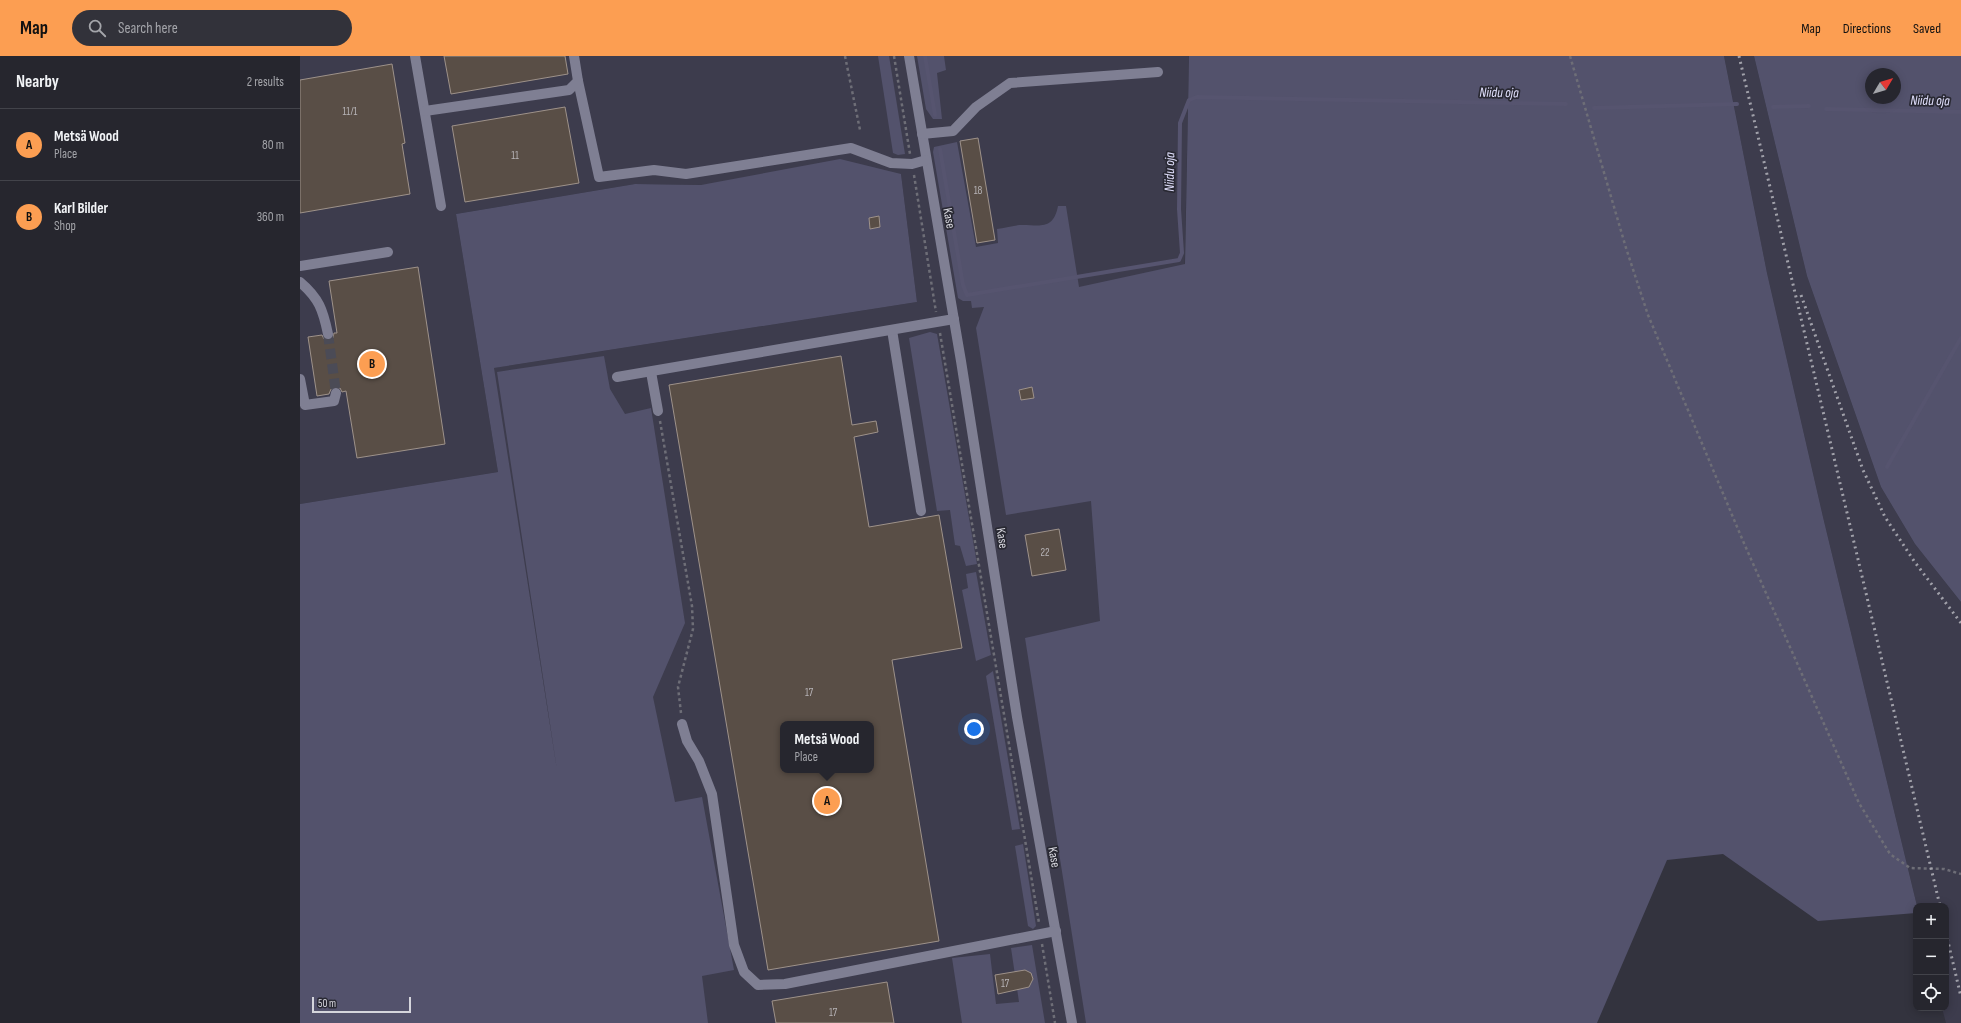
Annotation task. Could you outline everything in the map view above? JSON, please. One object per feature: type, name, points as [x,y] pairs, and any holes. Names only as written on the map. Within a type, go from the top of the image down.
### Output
[{"type":"street","points":[[416,56],[441,206]]},
{"type":"street","points":[[574,56],[599,177],[654,170],[686,174],[851,148],[891,163],[912,164],[926,160]]},
{"type":"street","name":"Kase","points":[[909,56],[954,319],[1017,717],[1072,1023]]},
{"type":"street","points":[[922,134],[953,131],[976,107],[1010,83],[1158,72]]},
{"type":"street","points":[[425,111],[568,90],[578,81]]},
{"type":"street","points":[[300,266],[388,252]]},
{"type":"street","points":[[300,282],[313,293],[323,310],[328,334]]},
{"type":"street","points":[[618,377],[954,319]]},
{"type":"street","points":[[892,330],[921,511]]},
{"type":"street","points":[[651,372],[658,411]]},
{"type":"street","points":[[300,379],[304,405],[334,401],[336,393]]},
{"type":"street","points":[[682,724],[687,740],[699,762],[712,794],[734,945],[744,972],[758,985],[785,984],[1056,930]]},
{"type":"path","points":[[845,56],[860,130]]},
{"type":"path","points":[[894,56],[1055,1023]]},
{"type":"path","points":[[1570,56],[1626,248],[1648,315],[1742,541],[1859,803],[1890,854],[1910,868],[1944,869],[1961,874]]},
{"type":"path","points":[[658,411],[692,606],[693,629],[678,687],[682,724]]},
{"type":"shaded area","points":[[300,56],[1189,56],[1169,1023],[597,1023],[493,368],[917,302],[901,174],[701,185],[635,184],[456,214],[498,472],[300,504]]},
{"type":"shaded area","points":[[878,56],[889,56],[905,154],[898,155],[893,153]]},
{"type":"shaded area","points":[[917,56],[944,56],[946,70],[937,73],[942,119],[933,119],[926,109]]},
{"type":"shaded area","points":[[1189,56],[1724,56],[1767,273],[1823,517],[1916,903],[1913,903],[1913,913],[1818,921],[1723,854],[1667,860],[1597,1023],[1086,1023],[1025,638],[1100,621],[1091,501],[1006,515],[976,328],[984,307],[972,308],[971,301],[963,301],[958,298],[933,152],[934,147],[957,142],[976,247],[998,243],[997,229],[1019,225],[1044,225],[1052,220],[1056,214],[1058,206],[1066,206],[1079,287],[1185,264]]},
{"type":"shaded area","points":[[1724,56],[1754,56],[1807,276],[1881,487],[1915,544],[1961,602],[1961,1023],[1946,1023],[1943,1011],[1949,1011],[1949,903],[1916,903],[1823,517],[1767,273]]},
{"type":"shaded area","points":[[1754,56],[1961,56],[1961,602],[1915,544],[1881,487],[1807,276]]},
{"type":"shaded area","points":[[840,159],[901,174],[917,302],[494,368],[557,770],[497,372],[604,356],[610,389],[625,414],[651,408],[685,623],[653,697],[675,802],[702,797],[734,970],[702,976],[708,1023],[300,1023],[300,504],[498,472],[456,214],[635,184],[701,185]]},
{"type":"shaded area","points":[[930,332],[937,334],[977,564],[966,566],[960,546],[955,545],[950,510],[937,511],[909,338]]},
{"type":"shaded area","points":[[976,572],[991,655],[976,661],[962,590],[968,588],[966,574]]},
{"type":"shaded area","points":[[993,671],[1020,829],[1012,830],[986,676]]},
{"type":"shaded area","points":[[1023,844],[1036,926],[1033,929],[1028,926],[1015,846]]},
{"type":"shaded area","points":[[1032,945],[1045,1023],[962,1023],[952,958],[990,954],[996,1004],[1019,1002],[1011,948]]},
{"type":"building","points":[[444,56],[565,56],[568,74],[451,94]]},
{"type":"building","points":[[392,64],[405,143],[402,144],[410,194],[300,213],[300,80]]},
{"type":"building","points":[[565,107],[579,183],[465,202],[452,126]]},
{"type":"building","points":[[978,138],[995,240],[977,243],[960,141]]},
{"type":"building","points":[[879,216],[880,227],[870,229],[869,218]]},
{"type":"building","points":[[418,267],[445,444],[357,458],[346,391],[342,392],[340,388],[335,387],[331,389],[329,394],[317,396],[308,337],[322,335],[324,339],[329,340],[333,338],[334,333],[337,333],[329,281]]},
{"type":"building","points":[[841,356],[852,425],[876,421],[878,432],[854,437],[869,527],[939,515],[962,648],[892,660],[939,941],[768,970],[669,385]]},
{"type":"building","points":[[1032,387],[1034,398],[1021,400],[1019,390]]},
{"type":"building","points":[[1059,529],[1066,570],[1032,576],[1025,535]]},
{"type":"building","points":[[1025,970],[1031,973],[1033,979],[1029,987],[998,994],[995,975]]},
{"type":"building","points":[[887,982],[894,1023],[776,1023],[772,1001]]},
{"type":"waterway","name":"Niidu oja","points":[[925,56],[935,115]]},
{"type":"waterway","name":"Niidu oja","points":[[940,149],[963,285],[967,295],[1179,260],[1182,253],[1179,209],[1180,123],[1189,100],[1197,97],[1566,104]]},
{"type":"waterway","name":"Niidu oja","points":[[1594,108],[1737,104]]},
{"type":"waterway","name":"Niidu oja","points":[[1773,107],[1809,106]]},
{"type":"waterway","name":"Niidu oja","points":[[1826,109],[1961,112]]},
{"type":"waterway","points":[[1887,467],[1961,338]]},
{"type":"tunnel","points":[[328,334],[336,393]]},
{"type":"railway","points":[[1739,56],[1939,903]]},
{"type":"railway","points":[[1801,295],[1863,470],[1885,517],[1914,561],[1961,623]]},
{"type":"railway","points":[[1947,939],[1961,997]]},
{"type":"place","name":"Karl Bilder","points":[[372,364]]},
{"type":"place","name":"Metsä Wood","points":[[827,801]]}]
